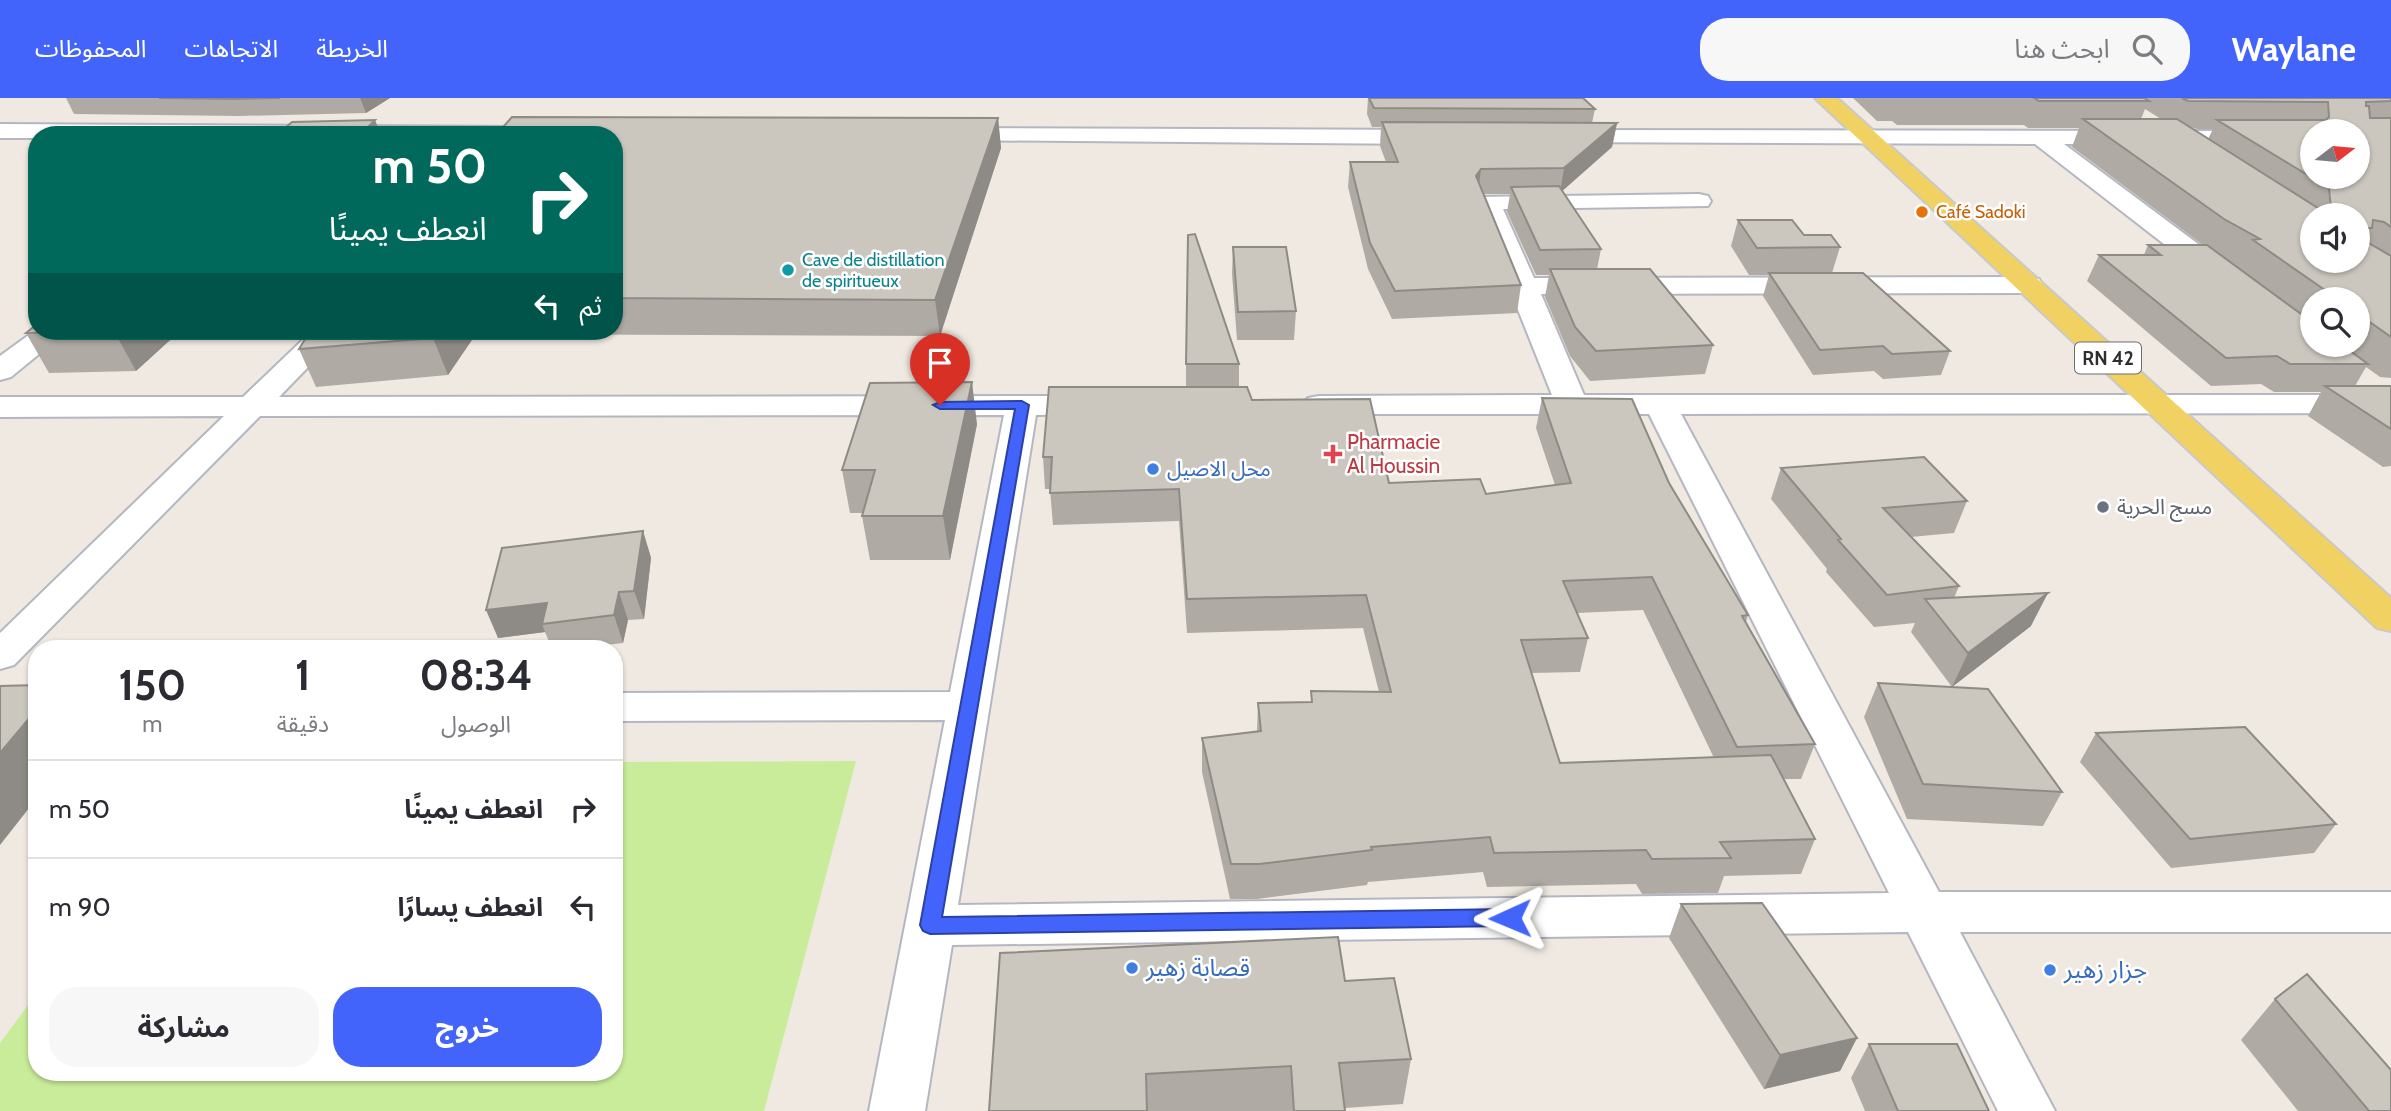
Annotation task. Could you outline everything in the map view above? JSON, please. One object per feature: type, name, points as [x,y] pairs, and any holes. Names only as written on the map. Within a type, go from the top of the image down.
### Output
[{"type":"main road","name":"RN 42","points":[[1825,98],[2391,619]]},
{"type":"street","points":[[2140,118],[2204,159]]},
{"type":"street","points":[[0,131],[28,131]]},
{"type":"street","points":[[932,135],[1448,137]]},
{"type":"street","points":[[1546,137],[2300,138]]},
{"type":"street","points":[[2041,138],[2247,294]]},
{"type":"street","points":[[1572,405],[1487,202],[1699,201]]},
{"type":"street","points":[[1524,286],[2029,285]]},
{"type":"street","points":[[0,371],[40,340]]},
{"type":"street","points":[[0,656],[319,340]]},
{"type":"street","points":[[1283,405],[2391,404],[2358,379]]},
{"type":"street","points":[[897,1111],[1022,405]]},
{"type":"street","points":[[0,407],[1132,405]]},
{"type":"street","points":[[1660,405],[2027,1111]]},
{"type":"street","points":[[623,707],[970,706]]},
{"type":"street","points":[[930,925],[1924,912],[2391,912]]},
{"type":"green space","points":[[856,761],[764,1111],[0,1111],[0,1043],[28,1005],[28,1081],[623,1081],[623,762]]},
{"type":"building","points":[[159,98],[280,98],[232,99]]},
{"type":"building","points":[[1369,98],[1583,98],[1595,109],[1374,108]]},
{"type":"building","points":[[2034,98],[2144,98],[2149,101],[2039,101]]},
{"type":"building","points":[[2182,98],[2391,98],[2391,101],[2366,102],[2366,106],[2369,106],[2370,118],[2391,118],[2391,227],[2384,222],[2373,220],[2370,228],[2370,203],[2330,203],[2329,189],[2370,189],[2370,119],[2327,119],[2328,102],[2188,101]]},
{"type":"building","name":"Cave de distillation de spiritueux","points":[[512,117],[998,118],[935,300],[623,298],[623,126],[504,126]]},
{"type":"building","points":[[2083,119],[2177,119],[2310,203],[2300,203],[2300,273],[2253,240],[2260,239],[2224,219]]},
{"type":"building","points":[[375,120],[369,126],[287,126],[292,122]]},
{"type":"building","points":[[2217,120],[2300,120],[2300,170]]},
{"type":"building","points":[[1382,122],[1617,123],[1564,168],[1481,169],[1476,176],[1521,285],[1395,291],[1370,243],[1350,162],[1398,162]]},
{"type":"building","points":[[1559,186],[1601,249],[1540,250],[1511,187]]},
{"type":"building","points":[[1738,220],[1792,220],[1804,235],[1831,235],[1840,247],[1757,248]]},
{"type":"building","points":[[1195,234],[1239,364],[1186,364],[1188,235]]},
{"type":"building","points":[[2370,244],[2391,256],[2391,337],[2370,322],[2370,287],[2321,287],[2300,273],[2370,273]]},
{"type":"building","points":[[2148,245],[2207,245],[2300,313],[2300,357],[2358,357],[2368,364],[2290,364],[2277,356],[2226,358],[2099,255],[2161,255]]},
{"type":"building","points":[[1233,247],[1286,247],[1296,311],[1238,312]]},
{"type":"building","points":[[1550,269],[1650,269],[1713,345],[1596,351],[1575,327]]},
{"type":"building","points":[[1769,273],[1863,273],[1950,351],[1892,354],[1883,346],[1820,350]]},
{"type":"building","points":[[304,340],[409,340],[299,349]]},
{"type":"building","points":[[972,382],[943,516],[862,516],[875,470],[842,470],[870,383]]},
{"type":"building","points":[[2325,386],[2391,386],[2391,429]]},
{"type":"building","points":[[1049,387],[1247,387],[1252,400],[1370,399],[1389,483],[1480,479],[1486,494],[1571,483],[1542,398],[1632,399],[1669,483],[1748,615],[1742,616],[1815,744],[1737,747],[1652,577],[1563,581],[1588,638],[1521,640],[1560,763],[1771,755],[1815,839],[1720,842],[1731,858],[1652,859],[1646,850],[1494,853],[1490,837],[1371,847],[1372,850],[1259,864],[1231,864],[1202,738],[1261,731],[1258,703],[1312,702],[1311,691],[1391,692],[1366,595],[1187,599],[1179,489],[1050,493],[1052,457],[1043,457]]},
{"type":"building","points":[[1924,457],[1967,501],[1883,508],[1959,586],[1887,595],[1838,540],[1841,539],[1781,468]]},
{"type":"building","points":[[643,531],[634,591],[619,592],[614,615],[542,624],[547,603],[486,610],[502,548]]},
{"type":"building","points":[[2048,593],[1968,653],[1925,599]]},
{"type":"building","points":[[1878,683],[1988,689],[2062,792],[1923,784]]},
{"type":"building","points":[[28,685],[28,720],[0,753],[0,686]]},
{"type":"building","points":[[2245,727],[2336,824],[2190,839],[2096,733]]},
{"type":"building","points":[[1762,903],[1857,1038],[1780,1055],[1681,904]]},
{"type":"building","points":[[1338,937],[1345,981],[1394,978],[1411,1059],[1339,1063],[1345,1111],[1294,1111],[1291,1066],[1146,1074],[1147,1111],[989,1111],[1000,953]]},
{"type":"building","points":[[2307,974],[2391,1070],[2391,1111],[2369,1111],[2275,999]]},
{"type":"building","points":[[1869,1044],[1957,1044],[1989,1111],[1898,1111]]},
{"type":"place","name":"Café Sadoki","points":[[1922,212]]},
{"type":"place","name":"Cave de distillation de spiritueux","points":[[788,270]]},
{"type":"place","name":"Pharmacie Al Houssin","points":[[1333,454]]},
{"type":"place","name":"محل الاصيل","points":[[1153,469]]},
{"type":"place","name":"مسج الحرية","points":[[2103,507]]},
{"type":"place","name":"قصابة زهير","points":[[1132,968]]},
{"type":"place","name":"جزار زهير","points":[[2050,970]]},
{"type":"route","points":[[940,405],[1022,405],[930,925],[1510,918]]}]
